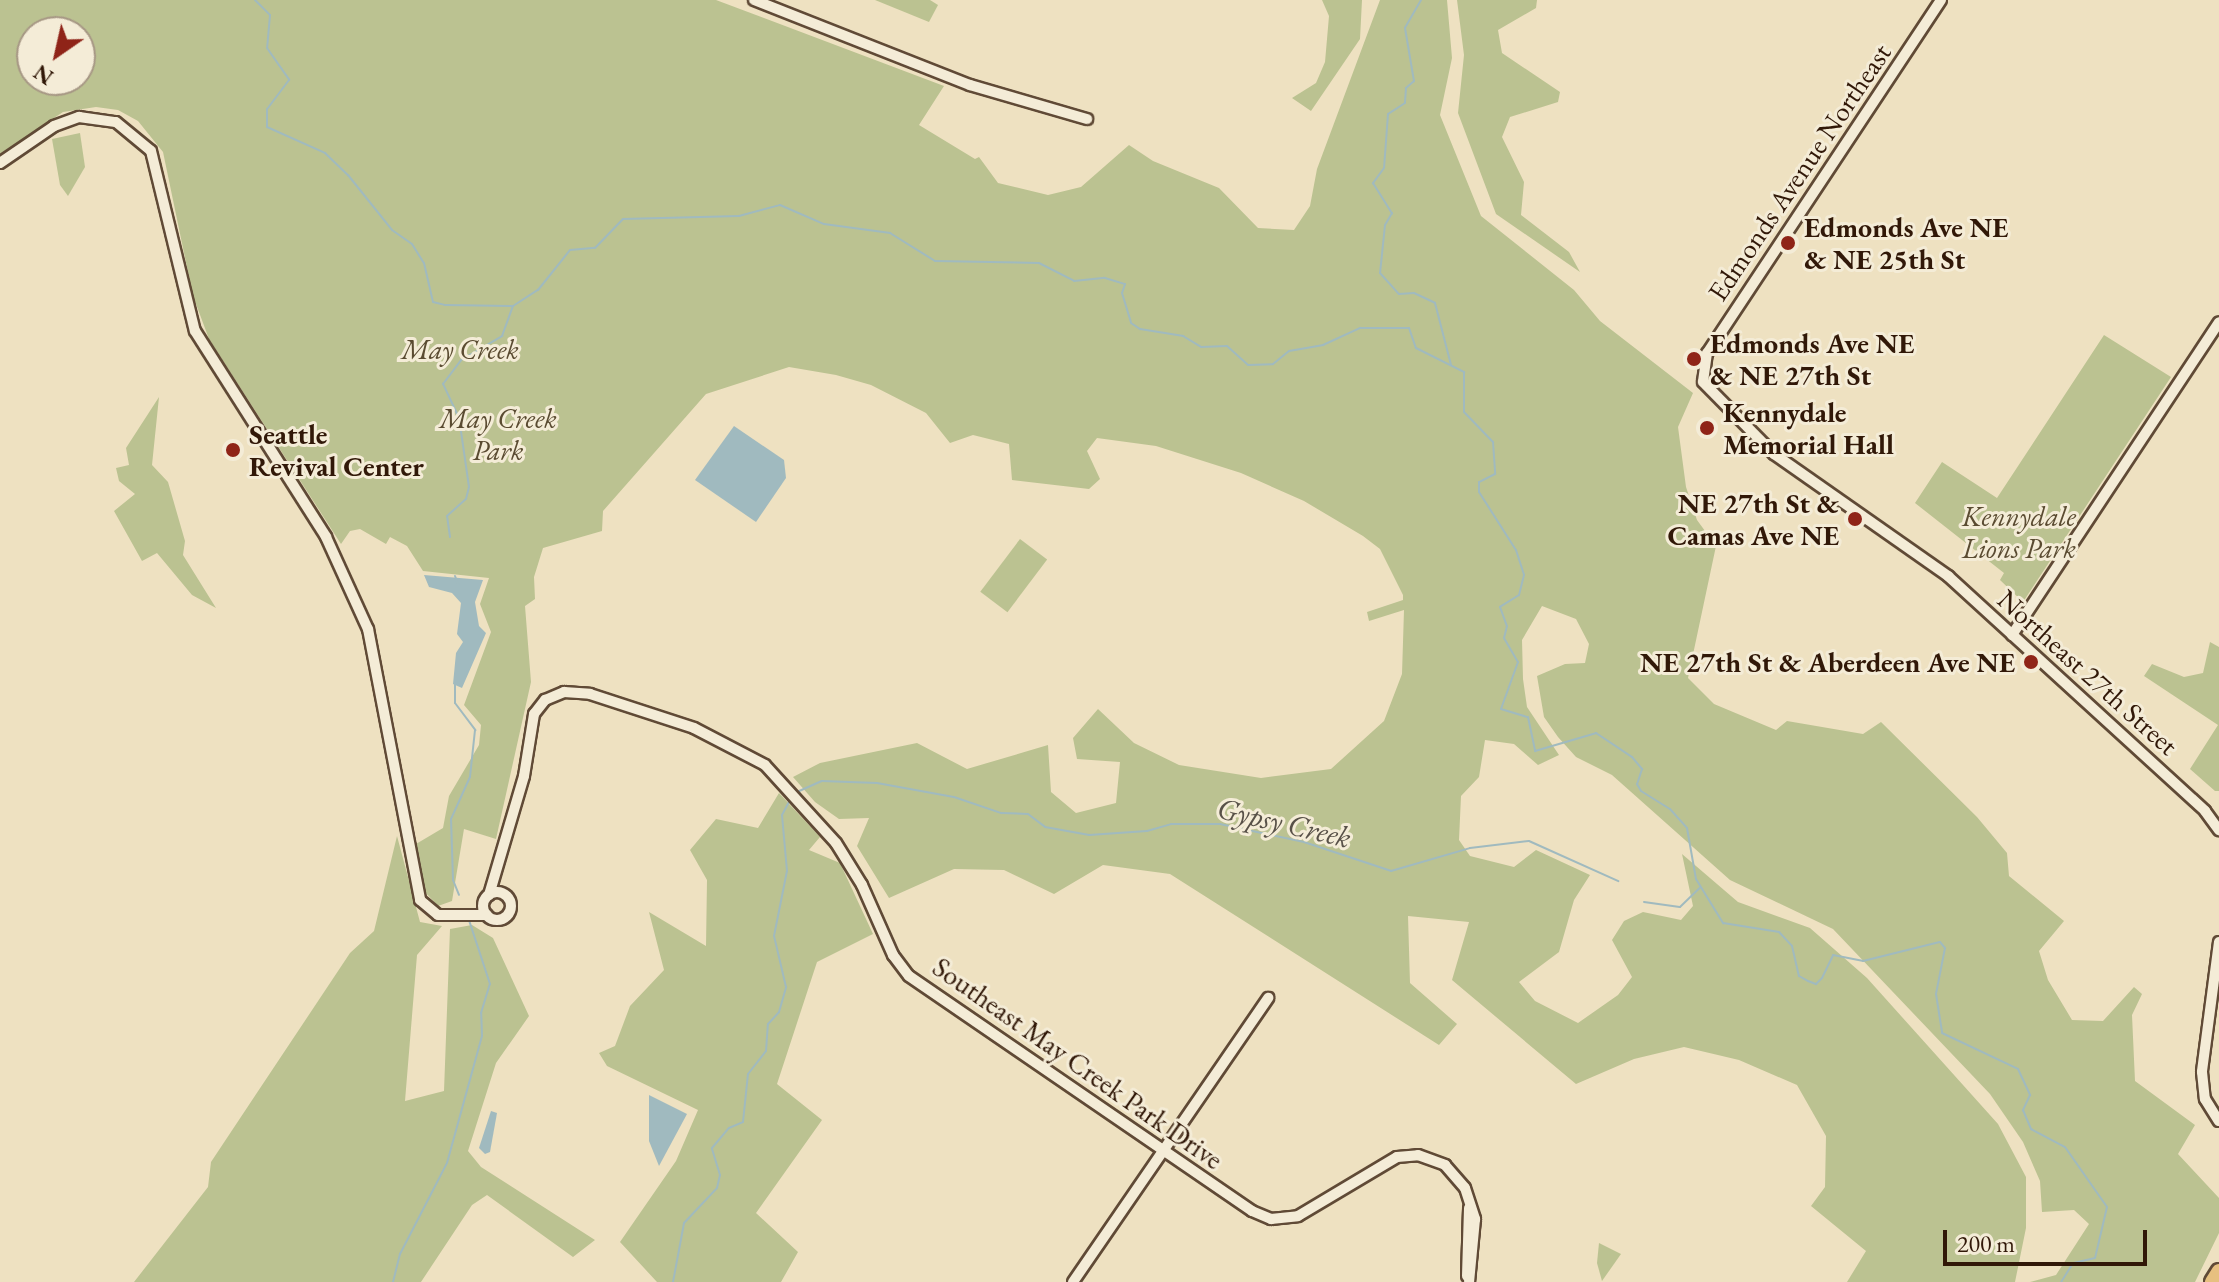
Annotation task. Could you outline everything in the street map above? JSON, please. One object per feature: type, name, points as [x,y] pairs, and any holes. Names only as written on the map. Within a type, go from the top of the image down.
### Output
[{"type":"highway","points":[[2212,1282],[2219,1271]]},
{"type":"street","points":[[754,0],[929,70],[1087,119]]},
{"type":"street","name":"Edmonds Avenue Northeast","points":[[1701,372],[1707,353],[1941,0]]},
{"type":"street","points":[[0,163],[54,126],[79,117],[116,122],[151,151],[195,331],[315,517],[361,610],[380,674],[418,895],[433,914],[487,915],[495,919],[507,915],[510,903],[505,895],[486,898],[452,914]]},
{"type":"street","points":[[2012,635],[2219,322]]},
{"type":"street","name":"Northeast 27th Street","points":[[1701,372],[1717,401],[1762,444],[1940,570],[2219,830]]},
{"type":"street","name":"Southeast May Creek Park Drive","points":[[486,898],[524,776],[534,714],[553,695],[576,692],[618,701],[726,740],[771,771],[836,843],[859,877],[893,955],[909,976],[1164,1152],[1271,1219],[1298,1216],[1377,1166],[1407,1155],[1445,1165],[1465,1188],[1470,1202],[1476,1249],[1468,1282]]},
{"type":"street","name":"Southeast May Creek Park Drive","points":[[498,864],[505,895]]},
{"type":"street","points":[[486,898],[487,915]]},
{"type":"street","points":[[2219,942],[2202,1072],[2205,1099],[2219,1121]]},
{"type":"street","points":[[1073,1282],[1268,998]]},
{"type":"green space","name":"May Creek","points":[[0,0],[716,0],[944,86],[919,125],[975,159],[979,157],[998,183],[1048,195],[1081,187],[1129,145],[1153,161],[1219,188],[1258,228],[1294,230],[1310,206],[1317,169],[1380,0],[1447,0],[1452,58],[1440,115],[1481,216],[1574,290],[1600,321],[1693,393],[1678,427],[1686,487],[1697,520],[1716,546],[1688,678],[1714,704],[1776,730],[1787,721],[1863,734],[1881,722],[1977,817],[2007,853],[2009,876],[2064,921],[2039,951],[2048,980],[2072,1020],[2103,1021],[2134,987],[2142,994],[2132,1015],[2135,1081],[2195,1125],[2178,1154],[2219,1198],[2219,1233],[2195,1282],[2030,1282],[2056,1275],[2089,1224],[2074,1210],[2042,1212],[2040,1181],[2023,1142],[1990,1094],[1833,929],[1730,880],[1612,775],[1576,757],[1558,737],[1544,717],[1537,676],[1565,664],[1585,663],[1589,644],[1576,619],[1542,606],[1522,640],[1523,679],[1527,707],[1559,755],[1538,765],[1514,744],[1485,740],[1479,777],[1461,796],[1459,840],[1470,856],[1514,867],[1536,850],[1590,875],[1574,900],[1559,952],[1519,982],[1535,1001],[1578,1023],[1618,995],[1632,977],[1612,940],[1624,921],[1643,912],[1681,920],[1693,906],[1682,854],[1738,902],[1810,928],[1867,978],[1998,1124],[2026,1177],[2026,1228],[2015,1282],[1847,1282],[1866,1251],[1811,1206],[1825,1187],[1826,1136],[1797,1085],[1739,1060],[1684,1047],[1634,1059],[1576,1084],[1452,980],[1469,922],[1408,916],[1410,983],[1457,1024],[1439,1045],[1170,874],[1103,865],[1054,894],[1004,870],[954,869],[889,898],[857,846],[869,818],[839,819],[815,802],[793,777],[820,763],[917,743],[967,769],[1048,745],[1051,792],[1076,813],[1116,803],[1120,762],[1077,759],[1073,738],[1098,709],[1134,743],[1179,765],[1261,778],[1331,769],[1384,721],[1402,674],[1404,610],[1369,621],[1367,612],[1403,600],[1403,595],[1380,549],[1363,536],[1304,501],[1241,473],[1156,446],[1097,438],[1087,451],[1100,479],[1089,489],[1012,480],[1009,444],[973,435],[950,443],[926,413],[871,385],[836,375],[789,367],[706,394],[603,511],[602,531],[543,548],[534,577],[535,599],[525,606],[531,682],[496,839],[464,829],[452,901],[438,906],[424,891],[416,844],[443,828],[449,796],[479,745],[481,725],[464,705],[491,632],[480,604],[489,578],[423,571],[407,546],[390,537],[386,544],[360,529],[350,531],[341,544],[209,339],[193,296],[163,152],[138,121],[118,110],[96,107],[63,112],[0,154]]},
{"type":"green space","points":[[875,0],[930,0],[938,5],[929,22]]},
{"type":"green space","points":[[1322,0],[1362,0],[1360,39],[1311,111],[1292,98],[1316,83],[1325,62],[1329,16]]},
{"type":"green space","points":[[1457,0],[1537,0],[1536,8],[1498,30],[1502,53],[1560,92],[1558,102],[1510,117],[1502,137],[1524,182],[1521,215],[1569,252],[1580,272],[1496,214],[1458,113],[1464,55]]},
{"type":"green space","points":[[80,133],[85,167],[68,196],[60,185],[52,139]]},
{"type":"green space","name":"Kennydale Lions Park","points":[[2104,335],[2171,377],[2023,602],[2000,580],[2004,573],[1915,503],[1942,462],[1997,498]]},
{"type":"green space","points":[[159,397],[152,465],[168,482],[185,541],[183,555],[216,608],[192,595],[157,553],[142,561],[114,511],[135,494],[119,481],[116,468],[129,465],[126,448]]},
{"type":"green space","points":[[1020,539],[1047,559],[1007,612],[980,592]]},
{"type":"green space","points":[[2210,642],[2219,647],[2219,791],[2215,791],[2190,769],[2218,725],[2144,676],[2152,664],[2184,677],[2203,673]]},
{"type":"green space","points":[[779,793],[820,837],[809,850],[840,863],[873,934],[817,962],[777,1084],[822,1120],[756,1213],[798,1252],[781,1282],[657,1282],[620,1242],[676,1161],[698,1110],[607,1066],[599,1053],[615,1046],[630,1006],[664,970],[649,912],[706,946],[707,880],[690,850],[716,819],[758,828]]},
{"type":"green space","points":[[397,836],[420,922],[442,926],[417,955],[405,1101],[444,1091],[450,929],[472,925],[493,938],[529,1016],[496,1063],[468,1151],[481,1167],[595,1240],[573,1257],[487,1195],[472,1205],[421,1282],[134,1282],[208,1187],[211,1162],[350,953],[374,931]]},
{"type":"green space","points":[[1599,1243],[1621,1254],[1602,1281],[1597,1263]]},
{"type":"water","points":[[734,426],[784,460],[786,478],[756,522],[695,480]]},
{"type":"water","points":[[424,575],[483,580],[475,602],[479,626],[486,633],[462,688],[453,684],[456,653],[463,642],[457,634],[461,603],[452,593],[429,587]]},
{"type":"water","points":[[649,1095],[687,1114],[659,1166],[649,1141]]},
{"type":"water","points":[[491,1111],[497,1113],[490,1152],[485,1154],[479,1148]]},
{"type":"waterway","name":"May Creek","points":[[255,0],[270,15],[267,48],[289,80],[267,109],[267,127],[325,153],[348,175],[392,230],[412,244],[424,263],[433,302],[513,306],[538,290],[570,250],[595,248],[623,219],[739,216],[780,205],[824,224],[890,233],[935,261],[1039,263],[1074,281],[1105,278],[1125,284],[1122,293],[1131,323],[1140,329],[1183,336],[1201,347],[1227,346],[1248,365],[1273,364],[1289,351],[1323,345],[1360,328],[1409,328],[1416,348],[1464,372],[1464,412],[1493,442],[1495,474],[1479,482],[1479,492],[1516,550],[1524,575],[1519,595],[1500,607],[1507,626],[1504,638],[1518,662],[1501,709],[1528,717],[1535,751],[1596,733],[1632,757],[1642,769],[1637,784],[1641,791],[1670,809],[1687,828],[1696,879],[1723,923],[1779,932],[1792,946],[1799,976],[1808,981],[1816,984],[1822,978],[1833,955],[1863,961],[1940,942],[1945,948],[1936,994],[1942,1033],[2018,1069],[2030,1095],[2023,1110],[2031,1129],[2065,1147],[2107,1207],[2095,1258],[2073,1263],[2061,1282]]},
{"type":"waterway","points":[[1421,0],[1405,28],[1414,81],[1406,88],[1405,103],[1388,114],[1384,168],[1373,183],[1392,213],[1385,225],[1380,273],[1399,294],[1414,293],[1435,303],[1451,365]]},
{"type":"waterway","points":[[450,537],[447,516],[466,499],[469,487],[459,418],[443,384],[461,360],[502,336],[513,306]]},
{"type":"waterway","points":[[455,576],[458,584]]},
{"type":"waterway","points":[[455,682],[455,703],[475,730],[470,777],[451,819],[453,880],[459,895]]},
{"type":"waterway","name":"Gypsy Creek","points":[[797,792],[822,781],[877,783],[954,797],[1001,813],[1028,814],[1045,827],[1089,835],[1147,831],[1171,824],[1220,824],[1304,842],[1391,871],[1470,848],[1529,841],[1618,881]]},
{"type":"waterway","name":"Gypsy Creek","points":[[673,1282],[684,1223],[717,1188],[720,1175],[712,1148],[729,1128],[743,1122],[748,1074],[766,1051],[768,1024],[779,1012],[786,987],[774,936],[787,871],[782,815],[791,798]]},
{"type":"waterway","name":"Gypsy Creek","points":[[1644,902],[1680,907],[1700,888]]},
{"type":"waterway","points":[[393,1282],[400,1254],[447,1163],[482,1036],[481,1013],[490,984],[469,920]]},
{"type":"place","name":"Edmonds Ave NE & NE 25th St","points":[[1788,243]]},
{"type":"place","name":"Edmonds Ave NE & NE 27th St","points":[[1694,359]]},
{"type":"place","name":"Kennydale Memorial Hall","points":[[1707,428]]},
{"type":"place","name":"Seattle Revival Center","points":[[233,450]]},
{"type":"place","name":"NE 27th St & Camas Ave NE","points":[[1855,519]]},
{"type":"place","name":"NE 27th St & Aberdeen Ave NE","points":[[2031,662]]},
{"type":"park label","name":"May Creek Park","points":[[498,434]]}]
